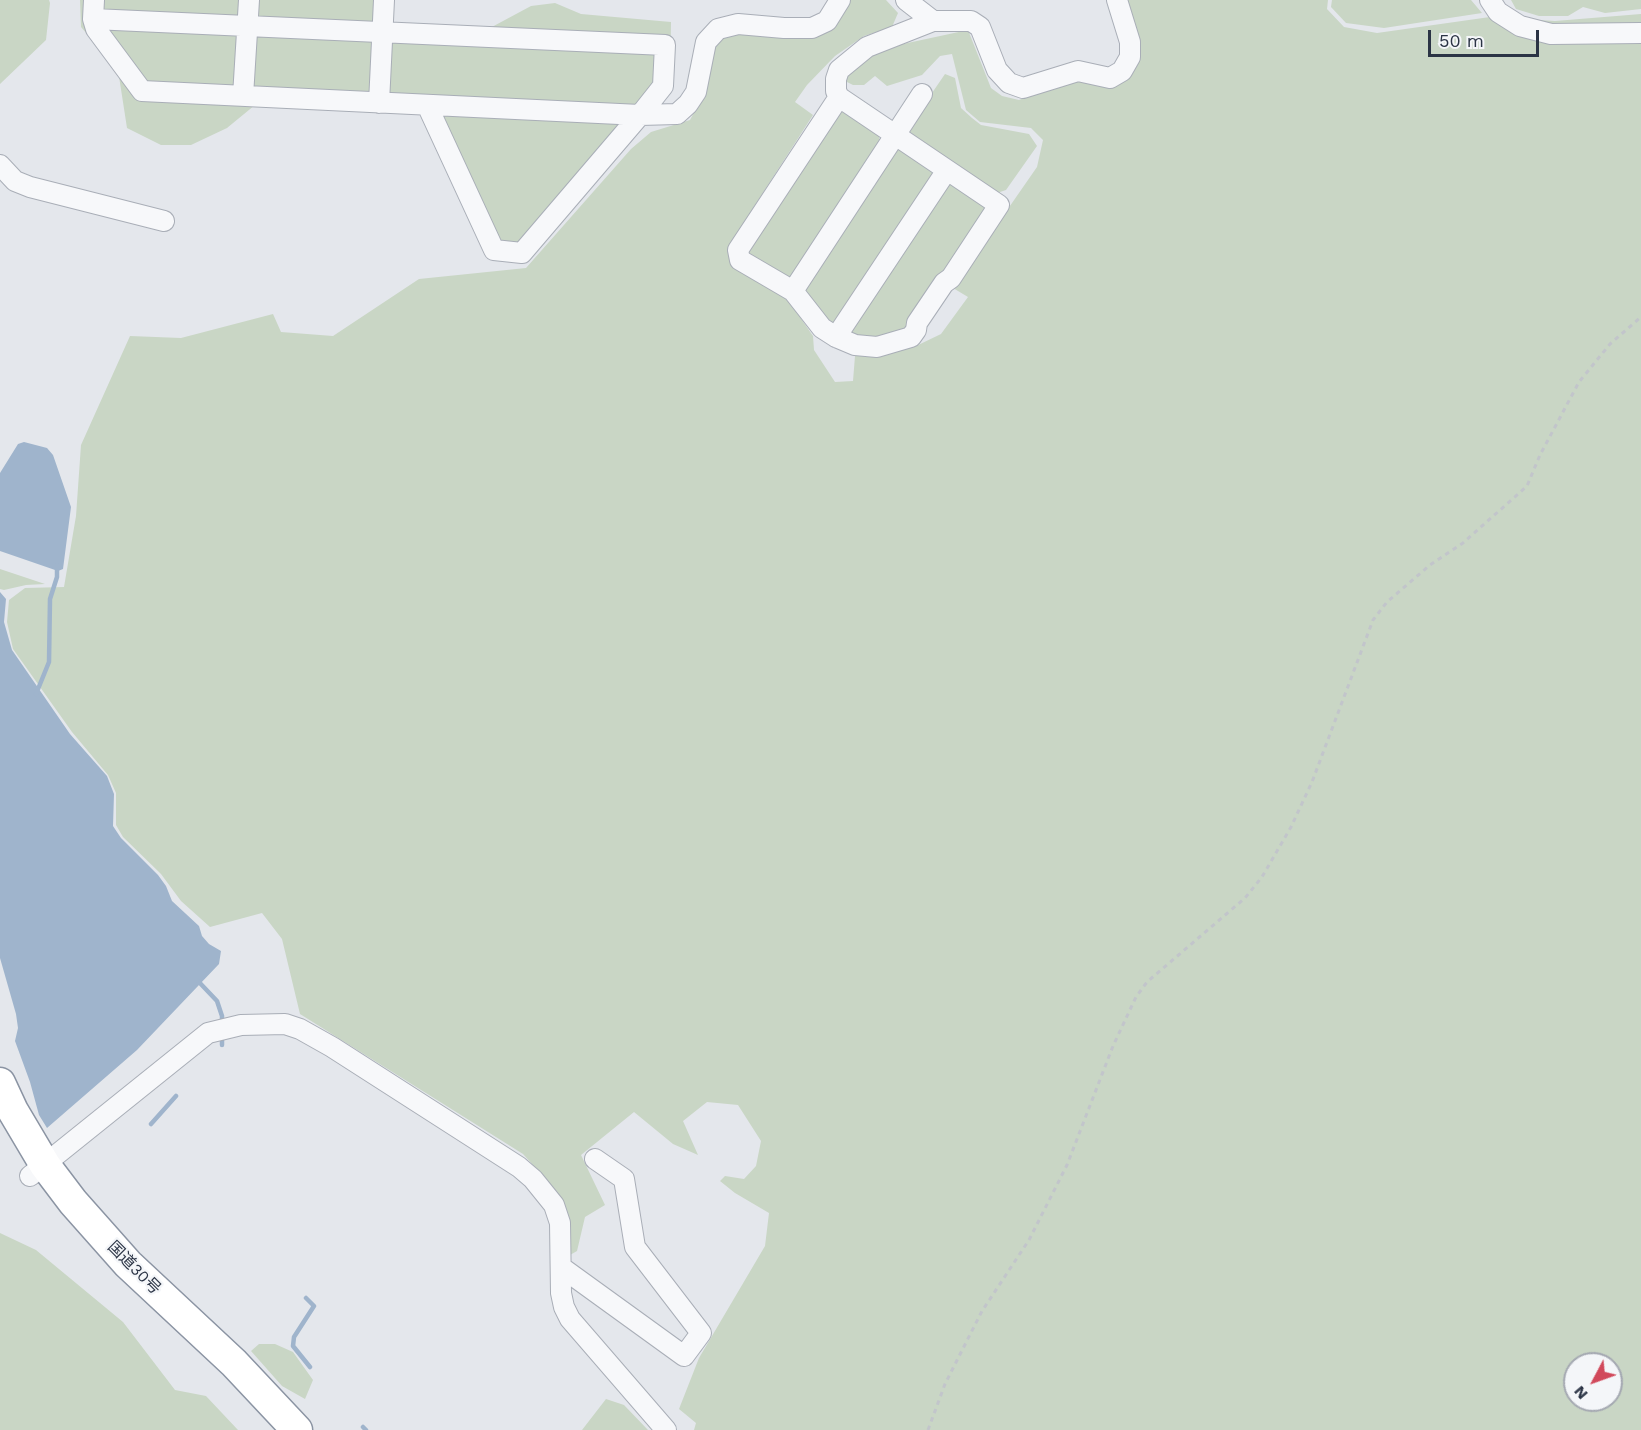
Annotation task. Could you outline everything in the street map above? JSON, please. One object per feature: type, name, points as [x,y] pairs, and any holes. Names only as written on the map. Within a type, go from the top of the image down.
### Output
[{"type":"highway","name":"国道30号","points":[[0,1083],[38,1170],[73,1202],[128,1264],[234,1363],[297,1430]]},
{"type":"highway","name":"国道30号","points":[[0,1123],[38,1170],[83,1242],[223,1376],[274,1430]]},
{"type":"street","points":[[243,96],[249,0]]},
{"type":"street","points":[[379,103],[384,0]]},
{"type":"street","points":[[427,105],[494,250],[522,253],[640,115],[663,86],[665,45],[248,26],[93,9],[96,29],[142,92],[243,96],[640,115],[677,114],[688,104],[696,92],[706,42],[718,29],[738,24],[812,28],[827,21],[840,0]]},
{"type":"street","points":[[906,0],[933,21]]},
{"type":"street","points":[[839,97],[738,250],[740,260],[793,291],[822,328],[836,338],[855,345],[877,347],[911,337],[927,307],[944,282],[951,278],[999,205],[839,97],[836,91],[836,79],[839,70],[867,47],[933,21],[971,21],[980,27],[997,70],[1009,83],[1023,88],[1078,71],[1110,78],[1122,71],[1130,57],[1130,42],[1117,0]]},
{"type":"street","points":[[1490,0],[1498,12],[1520,26],[1551,34],[1641,33]]},
{"type":"street","points":[[793,291],[922,94]]},
{"type":"street","points":[[0,165],[15,181],[30,187],[164,221]]},
{"type":"street","points":[[836,338],[947,170]]},
{"type":"street","points":[[38,1170],[198,1040],[223,1029],[241,1025],[285,1024],[300,1029],[332,1047],[519,1167],[533,1179],[554,1205],[560,1223],[561,1293],[570,1319],[666,1430]]},
{"type":"street","points":[[561,1267],[684,1356],[701,1333],[636,1247],[624,1179],[595,1159]]},
{"type":"path","points":[[928,1430],[945,1384],[982,1311],[1029,1240],[1067,1165],[1113,1046],[1136,997],[1147,982],[1245,898],[1262,877],[1291,827],[1312,782],[1373,620],[1396,594],[1430,565],[1463,543],[1527,486],[1540,455],[1579,382],[1610,344],[1641,317]]},
{"type":"green space","points":[[0,0],[49,0],[50,3],[46,40],[0,84]]},
{"type":"green space","points":[[80,0],[393,0],[393,25],[490,28],[531,6],[555,3],[581,14],[671,22],[670,84],[522,261],[488,258],[426,121],[418,110],[255,105],[227,128],[191,145],[161,145],[127,128],[118,70],[81,27]]},
{"type":"green space","points":[[846,0],[886,0],[898,13],[892,27],[864,36],[835,56],[807,85],[795,102],[813,115],[730,244],[737,266],[784,294],[813,336],[814,350],[835,382],[853,381],[855,356],[914,347],[941,334],[968,297],[953,288],[1037,167],[1043,140],[1031,128],[980,122],[966,110],[952,54],[940,56],[922,75],[887,86],[875,76],[864,85],[853,85],[845,81],[849,69],[875,50],[968,30],[991,88],[1002,96],[1019,100],[1079,76],[1122,78],[1125,0],[1328,0],[1327,9],[1344,27],[1377,33],[1490,17],[1555,21],[1641,14],[1641,1430],[694,1430],[696,1423],[679,1409],[699,1358],[765,1246],[769,1213],[735,1193],[720,1181],[725,1176],[744,1179],[756,1166],[761,1141],[738,1105],[707,1102],[683,1121],[698,1155],[673,1144],[634,1112],[581,1155],[605,1205],[585,1217],[577,1251],[570,1255],[569,1223],[553,1187],[523,1154],[300,1014],[282,939],[262,913],[210,927],[181,901],[161,874],[123,837],[116,825],[116,793],[108,775],[72,732],[13,649],[7,622],[9,600],[25,588],[64,587],[76,516],[81,445],[130,336],[181,338],[273,314],[281,332],[333,336],[419,279],[526,268],[631,149],[651,132],[690,120],[706,90],[713,47],[721,35],[737,30],[800,35]]},
{"type":"green space","points":[[1332,0],[1471,0],[1482,13],[1384,28],[1346,23],[1331,7]]},
{"type":"green space","points":[[1511,0],[1641,0],[1641,9],[1605,13],[1583,7],[1568,16],[1539,16],[1516,9]]},
{"type":"green space","points":[[945,74],[955,78],[961,108],[972,118],[981,125],[1029,134],[1037,146],[1006,190],[994,194],[909,138],[908,128]]},
{"type":"green space","points":[[843,109],[878,131],[880,142],[794,277],[784,281],[745,258],[835,112]]},
{"type":"green space","points":[[903,147],[933,167],[933,180],[837,325],[826,326],[804,296],[805,285],[893,148]]},
{"type":"green space","points":[[955,182],[983,200],[985,213],[904,331],[876,341],[853,340],[848,329],[942,186]]},
{"type":"green space","points":[[0,569],[45,584],[0,589]]},
{"type":"green space","points":[[0,1233],[36,1250],[123,1322],[175,1390],[206,1396],[238,1430],[0,1430]]},
{"type":"green space","points":[[259,1344],[275,1344],[293,1352],[313,1380],[305,1399],[282,1386],[251,1351]]},
{"type":"green space","points":[[606,1399],[624,1405],[648,1430],[582,1430]]},
{"type":"water","points":[[24,442],[47,448],[53,455],[71,507],[63,569],[58,571],[0,551],[0,473],[18,444]]},
{"type":"water","points":[[0,592],[6,599],[4,622],[12,650],[70,734],[107,776],[114,794],[113,826],[121,838],[158,875],[166,886],[172,901],[199,926],[202,936],[209,944],[221,951],[219,964],[137,1050],[47,1128],[39,1115],[15,1041],[18,1028],[16,1014],[0,958]]},
{"type":"waterway","points":[[36,694],[49,662],[50,599],[57,577],[57,565]]},
{"type":"waterway","points":[[198,981],[217,1001],[222,1024]]},
{"type":"waterway","points":[[222,1036],[222,1045]]},
{"type":"waterway","points":[[151,1124],[176,1096]]},
{"type":"waterway","points":[[306,1298],[314,1306],[294,1337],[293,1346],[310,1367]]},
{"type":"waterway","points":[[363,1427],[366,1430]]}]
